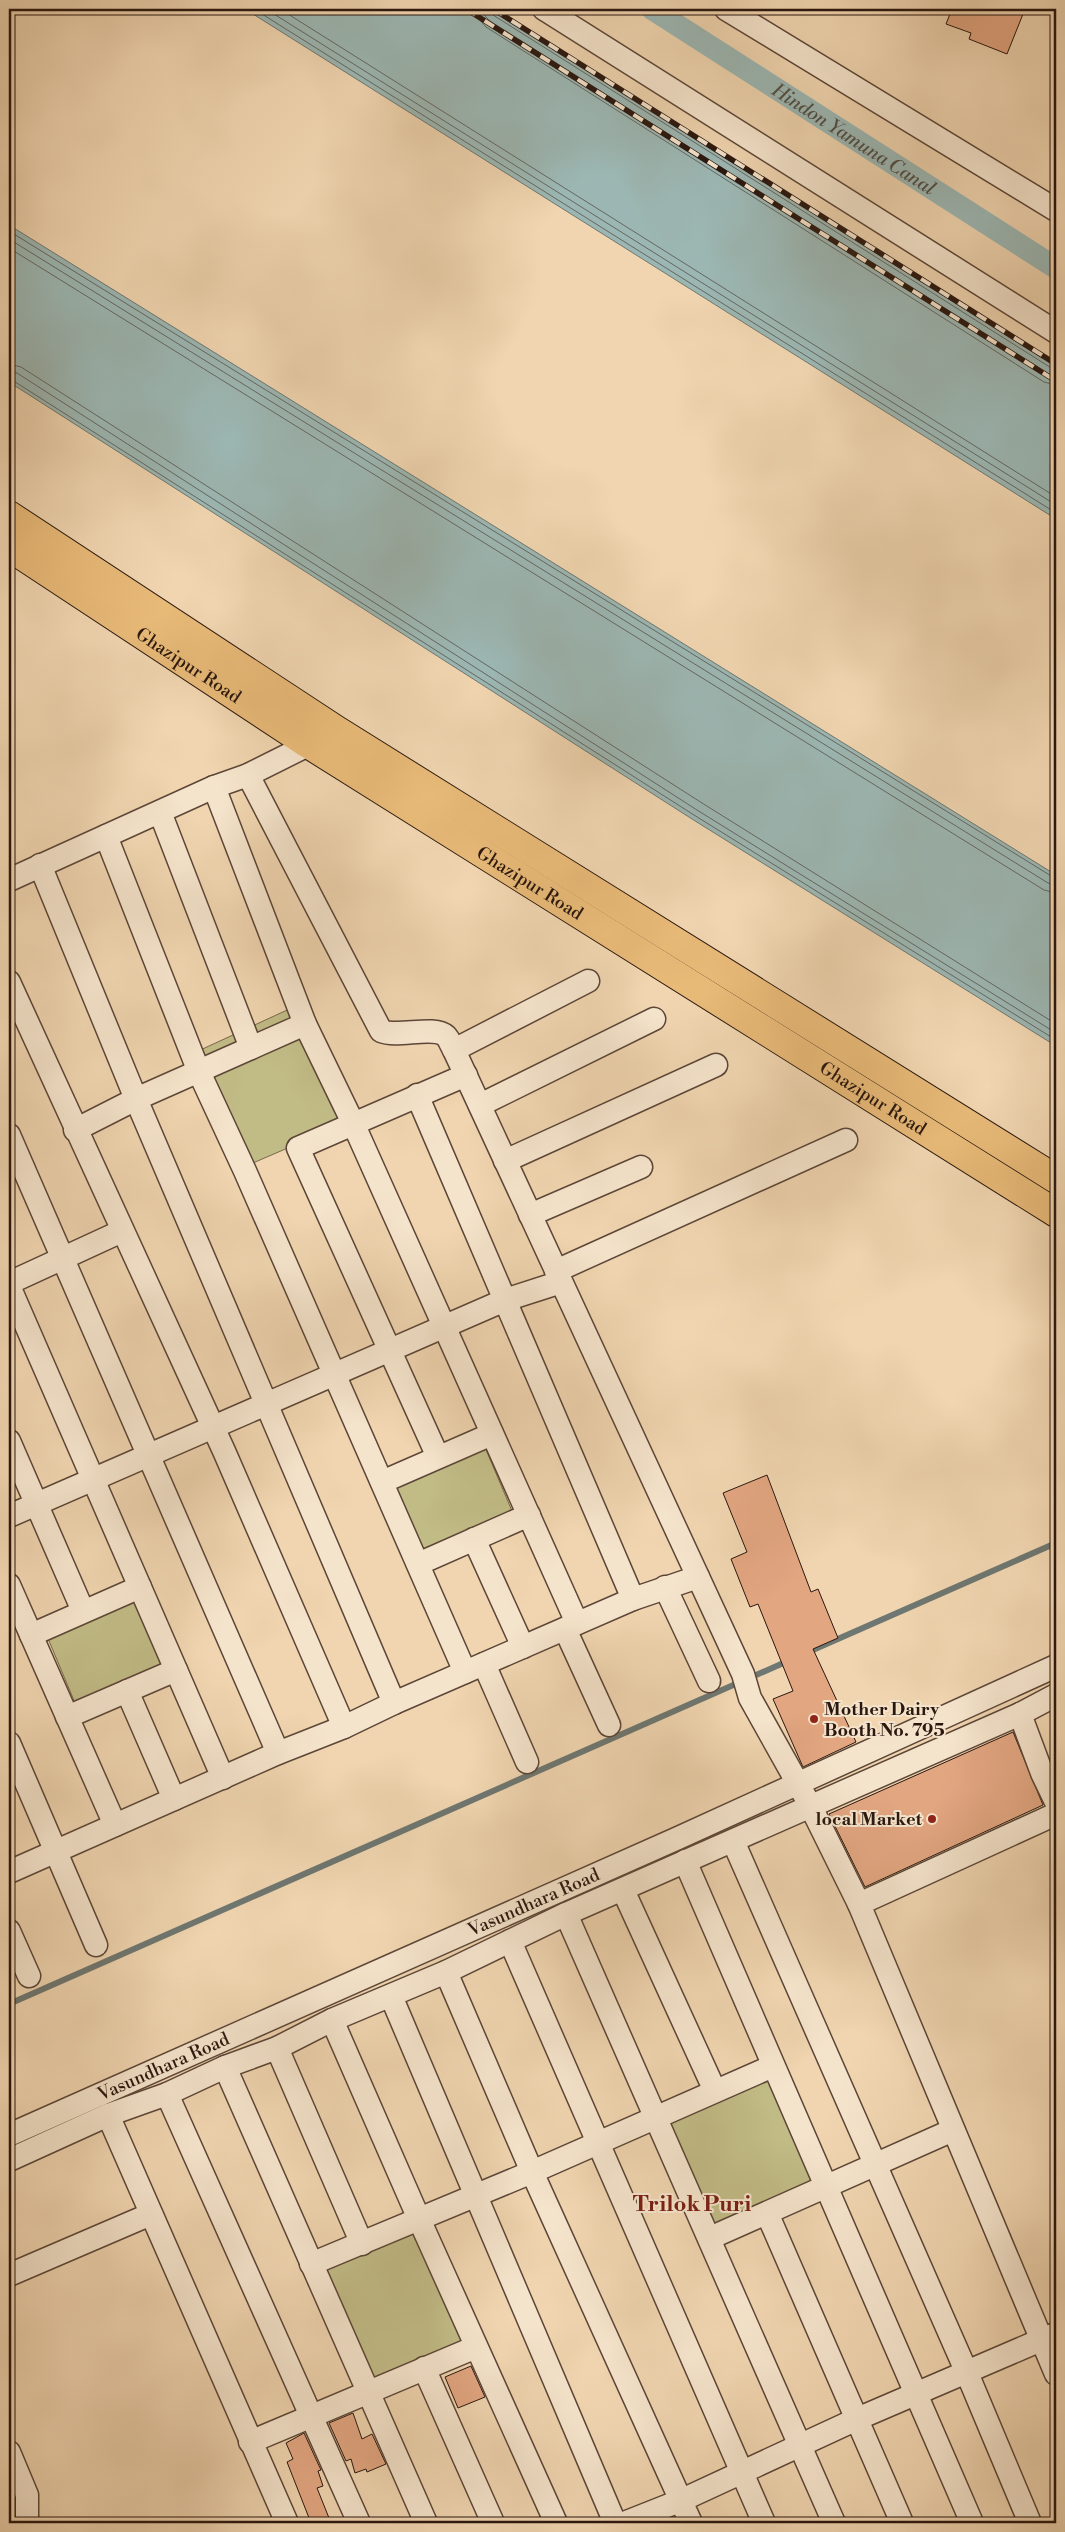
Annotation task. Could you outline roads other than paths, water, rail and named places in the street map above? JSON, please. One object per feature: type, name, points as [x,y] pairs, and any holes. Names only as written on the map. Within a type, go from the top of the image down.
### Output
[{"type":"main road","name":"Ghazipur Road","points":[[9,516],[338,731],[1056,1179]]},
{"type":"main road","name":"Ghazipur Road","points":[[9,548],[308,744],[1056,1213]]},
{"type":"street","points":[[544,9],[1056,332]]},
{"type":"street","points":[[726,9],[1056,210]]},
{"type":"street","points":[[9,880],[214,787],[248,774],[338,731]]},
{"type":"street","points":[[248,774],[381,1031],[392,1034],[438,1032],[447,1037],[454,1050],[743,1674],[750,1698],[811,1807],[859,1904],[953,2130],[1049,2337],[1056,2374]]},
{"type":"street","points":[[214,787],[305,1024],[353,1123],[529,1515],[609,1725]]},
{"type":"street","points":[[160,812],[251,1048]]},
{"type":"street","points":[[106,836],[199,1072],[245,1171],[418,1564],[527,1762]]},
{"type":"street","points":[[40,865],[136,1099],[394,1703]]},
{"type":"street","points":[[454,1050],[588,981]]},
{"type":"street","points":[[9,982],[212,1427],[344,1727]]},
{"type":"street","points":[[480,1106],[654,1019]]},
{"type":"street","points":[[75,1130],[136,1099],[305,1024]]},
{"type":"street","points":[[505,1161],[716,1065]]},
{"type":"street","points":[[438,1458],[298,1148],[466,1075]]},
{"type":"street","points":[[417,1095],[633,1599]]},
{"type":"street","points":[[9,1135],[278,1753]]},
{"type":"street","points":[[9,1516],[505,1300],[846,1140]]},
{"type":"street","points":[[530,1215],[641,1167]]},
{"type":"street","points":[[122,1231],[9,1284],[223,1778]]},
{"type":"street","points":[[382,1482],[492,1434]]},
{"type":"street","points":[[9,1441],[83,1611]]},
{"type":"street","points":[[418,1564],[529,1515]]},
{"type":"street","points":[[474,1539],[523,1647]]},
{"type":"street","points":[[9,1872],[633,1599],[665,1586],[698,1577]]},
{"type":"street","points":[[9,1585],[115,1825]]},
{"type":"street","points":[[665,1586],[709,1681]]},
{"type":"street","points":[[31,1635],[140,1587]]},
{"type":"street","name":"Vasundhara Road","points":[[9,2135],[798,1784],[1056,1666]]},
{"type":"street","points":[[67,1717],[176,1670]]},
{"type":"street","points":[[127,1691],[174,1800]]},
{"type":"street","name":"Vasundhara Road","points":[[9,2160],[108,2115],[167,2094],[277,2048],[332,2020],[446,1972],[566,1914],[1020,1714],[1056,1695]]},
{"type":"street","points":[[1020,1714],[1042,1773],[1056,1802]]},
{"type":"street","points":[[9,1743],[96,1946]]},
{"type":"street","points":[[859,1904],[1056,1814]]},
{"type":"street","points":[[733,1841],[874,2166],[967,2373],[1030,2523]]},
{"type":"street","points":[[685,1861],[972,2523]]},
{"type":"street","points":[[624,1890],[715,2091]]},
{"type":"street","points":[[566,1914],[834,2523]]},
{"type":"street","points":[[9,1931],[29,1976]]},
{"type":"street","points":[[510,1941],[599,2141],[764,2523]]},
{"type":"street","points":[[446,1972],[532,2172],[691,2523]]},
{"type":"street","points":[[391,1996],[615,2523]]},
{"type":"street","points":[[332,2020],[418,2219],[556,2523]]},
{"type":"street","points":[[277,2048],[362,2244]]},
{"type":"street","points":[[311,2264],[532,2172],[773,2066]]},
{"type":"street","points":[[226,2068],[426,2523]]},
{"type":"street","points":[[167,2094],[360,2523]]},
{"type":"street","points":[[108,2115],[287,2523]]},
{"type":"street","points":[[710,2238],[953,2130]]},
{"type":"street","points":[[766,2213],[902,2523]]},
{"type":"street","points":[[9,2275],[150,2214]]},
{"type":"street","points":[[624,2523],[682,2500],[857,2418],[1049,2337]]},
{"type":"street","points":[[250,2442],[476,2347]]},
{"type":"street","points":[[424,2368],[493,2523]]},
{"type":"street","points":[[9,2452],[27,2495],[28,2523]]},
{"type":"water","points":[[245,9],[492,9],[1056,367],[1056,519]]},
{"type":"water","points":[[9,225],[1056,875],[1056,1046],[692,819],[9,382]]},
{"type":"waterway","name":"Hindon Yamuna Canal","points":[[652,9],[1056,268]]},
{"type":"waterway","points":[[806,1653],[1056,1543]]},
{"type":"waterway","points":[[9,2004],[788,1661]]},
{"type":"railway","points":[[466,9],[1056,381]]},
{"type":"railway","points":[[493,9],[1056,364]]},
{"type":"place","name":"Mother Dairy Booth No. 795","points":[[814,1719]]},
{"type":"place","name":"local Market","points":[[932,1819]]},
{"type":"district","name":"Trilok Puri","points":[[692,2203]]}]
